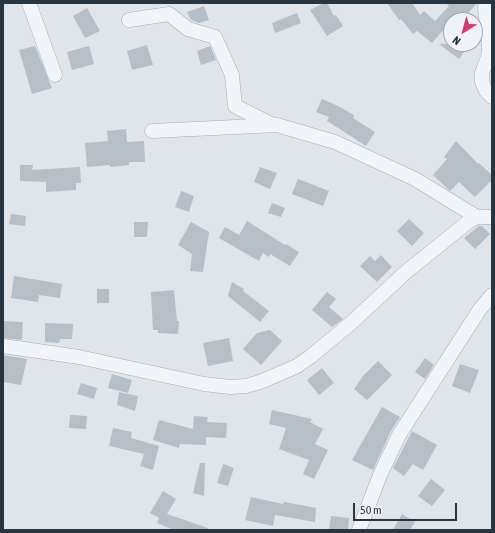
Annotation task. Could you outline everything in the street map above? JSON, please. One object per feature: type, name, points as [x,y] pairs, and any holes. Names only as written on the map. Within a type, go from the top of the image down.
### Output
[{"type":"street","points":[[30,3],[55,75]]},
{"type":"street","points":[[487,3],[485,7],[489,45],[482,73],[482,82],[486,91],[492,97]]},
{"type":"street","points":[[129,20],[169,8],[188,29],[212,35],[218,40],[232,75],[235,106],[271,124],[336,142],[415,178],[477,216],[492,217]]},
{"type":"street","points":[[152,131],[271,124]]},
{"type":"street","points":[[3,346],[79,357],[204,384],[230,388],[260,382],[297,366],[310,357],[351,323],[406,272],[477,216]]},
{"type":"street","points":[[359,530],[380,475],[399,435],[480,310],[492,295]]},
{"type":"building","points":[[327,3],[334,16],[336,15],[343,26],[327,36],[310,10]]},
{"type":"building","points":[[387,3],[412,3],[420,15],[424,11],[435,21],[443,12],[443,30],[432,43],[417,31],[413,34],[401,19],[399,20]]},
{"type":"building","points":[[446,3],[477,3],[469,12],[443,12],[449,6]]},
{"type":"building","points":[[204,6],[209,20],[199,23],[191,20],[187,12]]},
{"type":"building","points":[[87,8],[100,31],[85,38],[73,16]]},
{"type":"building","points":[[297,13],[301,23],[275,33],[272,23]]},
{"type":"building","points":[[147,45],[153,65],[132,70],[127,51]]},
{"type":"building","points":[[35,46],[52,88],[32,94],[19,50]]},
{"type":"building","points":[[89,46],[94,64],[72,70],[67,52]]},
{"type":"building","points":[[210,46],[216,60],[201,65],[197,51]]},
{"type":"building","points":[[450,52],[464,52],[459,59]]},
{"type":"building","points":[[322,99],[354,115],[353,118],[375,132],[366,146],[327,121],[329,117],[316,112]]},
{"type":"building","points":[[126,129],[127,142],[144,141],[145,162],[129,162],[129,165],[110,167],[110,165],[87,167],[85,143],[108,141],[107,131]]},
{"type":"building","points":[[456,141],[478,164],[479,163],[492,175],[492,180],[475,197],[459,182],[450,191],[433,175],[447,159],[444,157]]},
{"type":"building","points":[[20,165],[33,165],[32,170],[80,167],[81,183],[76,183],[76,190],[46,192],[46,182],[20,181]]},
{"type":"building","points":[[260,167],[277,173],[270,189],[254,182]]},
{"type":"building","points":[[298,179],[329,191],[323,206],[292,194]]},
{"type":"building","points":[[181,191],[194,196],[189,212],[175,207]]},
{"type":"building","points":[[272,203],[285,208],[281,217],[268,213]]},
{"type":"building","points":[[11,214],[26,216],[25,226],[9,224]]},
{"type":"building","points":[[409,219],[424,233],[412,246],[397,231]]},
{"type":"building","points":[[247,221],[299,252],[290,266],[270,254],[269,257],[263,253],[259,261],[219,238],[225,227],[239,235]]},
{"type":"building","points":[[134,222],[148,222],[147,237],[134,237]]},
{"type":"building","points":[[191,222],[209,232],[203,272],[190,271],[192,254],[178,245]]},
{"type":"building","points":[[479,226],[482,226],[490,234],[475,249],[464,238]]},
{"type":"building","points":[[381,255],[392,267],[377,282],[360,266],[370,256],[375,261]]},
{"type":"building","points":[[14,276],[62,284],[60,298],[39,295],[38,302],[11,298]]},
{"type":"building","points":[[232,282],[244,289],[243,291],[269,311],[260,322],[228,296]]},
{"type":"building","points":[[97,289],[109,289],[109,303],[97,303]]},
{"type":"building","points":[[174,290],[177,321],[179,321],[178,334],[158,333],[158,330],[153,330],[151,292]]},
{"type":"building","points":[[327,292],[336,299],[329,307],[343,319],[332,327],[312,310]]},
{"type":"building","points":[[3,321],[23,322],[22,340],[3,338]]},
{"type":"building","points":[[45,323],[73,324],[72,339],[60,339],[59,343],[45,342]]},
{"type":"building","points":[[270,330],[282,341],[261,365],[243,349],[257,333]]},
{"type":"building","points":[[229,338],[233,361],[208,366],[203,343]]},
{"type":"building","points":[[3,355],[27,359],[21,385],[3,382]]},
{"type":"building","points":[[425,358],[434,365],[425,379],[415,372]]},
{"type":"building","points":[[378,361],[392,375],[367,400],[354,389],[363,376]]},
{"type":"building","points":[[460,364],[479,370],[470,393],[452,386]]},
{"type":"building","points":[[322,368],[334,383],[319,395],[307,380]]},
{"type":"building","points":[[112,374],[132,380],[128,393],[108,388]]},
{"type":"building","points":[[81,383],[97,388],[94,399],[77,394]]},
{"type":"building","points":[[119,392],[138,396],[135,411],[117,405]]},
{"type":"building","points":[[382,407],[400,417],[391,431],[373,470],[352,460]]},
{"type":"building","points":[[272,410],[312,419],[310,422],[323,429],[315,444],[328,450],[314,479],[303,474],[309,460],[279,449],[286,428],[269,424]]},
{"type":"building","points":[[70,415],[87,416],[86,429],[69,428]]},
{"type":"building","points":[[194,416],[208,417],[207,422],[227,423],[226,438],[206,437],[206,445],[180,444],[179,448],[153,440],[159,420],[193,429]]},
{"type":"building","points":[[113,428],[132,432],[131,438],[159,446],[153,470],[140,466],[144,454],[109,446]]},
{"type":"building","points":[[412,431],[437,445],[423,470],[413,464],[404,476],[393,468]]},
{"type":"building","points":[[200,463],[205,463],[204,496],[193,493]]},
{"type":"building","points":[[223,464],[234,468],[228,486],[217,483]]},
{"type":"building","points":[[431,479],[445,490],[432,506],[418,496]]},
{"type":"building","points":[[163,491],[176,499],[167,514],[208,528],[208,530],[174,530],[157,523],[159,518],[150,513]]},
{"type":"building","points":[[251,497],[283,504],[284,502],[316,508],[315,522],[275,515],[273,526],[245,520]]},
{"type":"building","points":[[402,514],[415,522],[410,530],[393,530]]},
{"type":"building","points":[[331,516],[349,518],[348,530],[329,530]]}]
